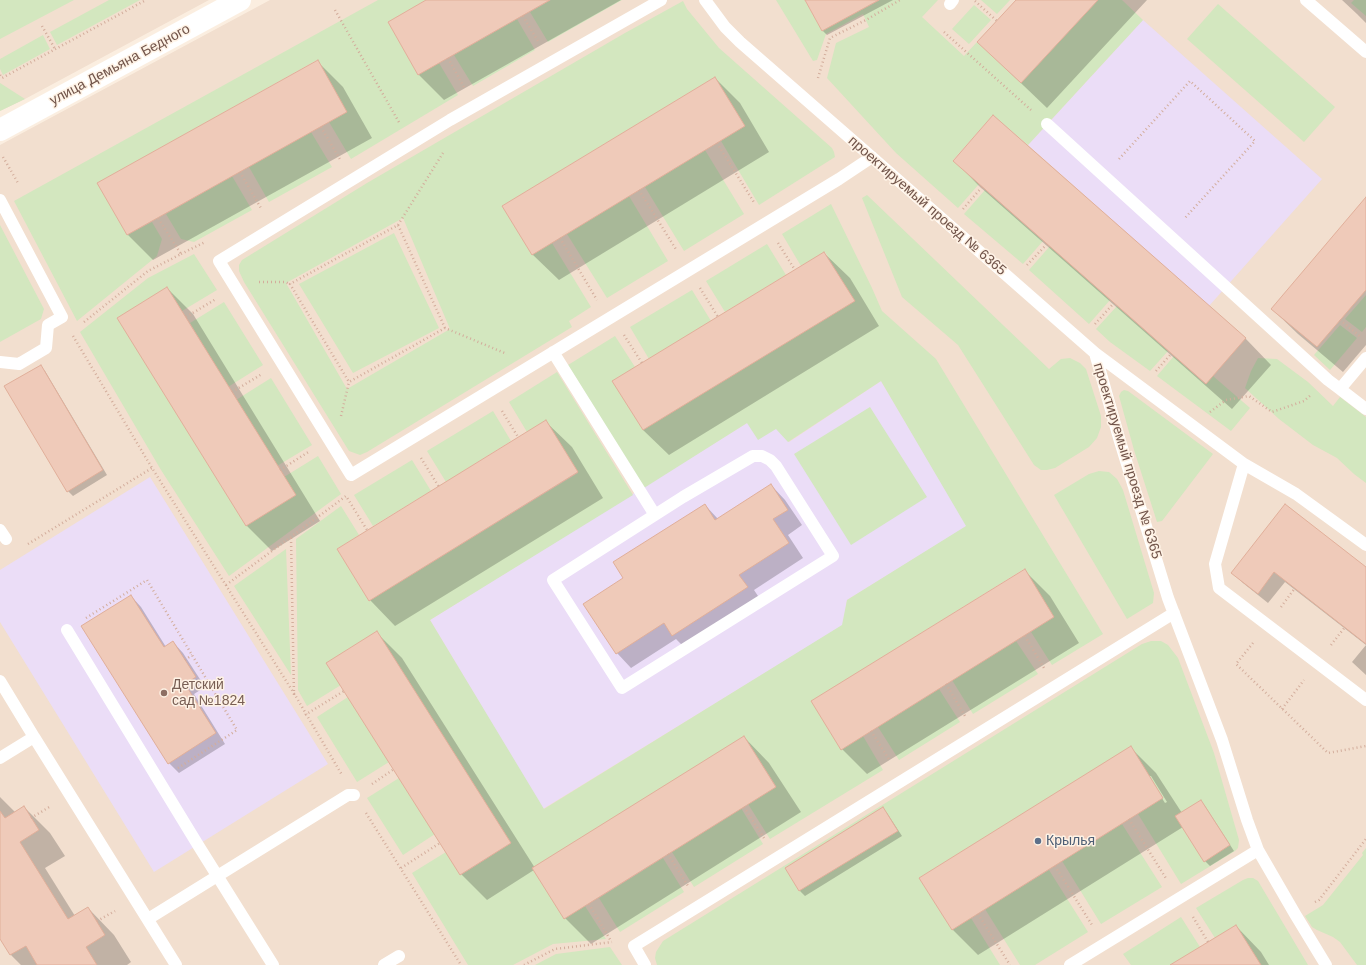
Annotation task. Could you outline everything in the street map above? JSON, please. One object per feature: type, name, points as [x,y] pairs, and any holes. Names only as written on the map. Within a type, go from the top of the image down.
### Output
[{"type":"street","name":"улица Демьяна Бедного","points":[[0,130],[240,0]]},
{"type":"lane","points":[[661,0],[450,120],[220,261],[351,475],[833,183],[872,157]]},
{"type":"lane","name":"проектируемый проезд № 6365","points":[[705,0],[725,27],[740,42],[1095,354],[1119,438],[1174,613],[1222,740],[1258,850],[1326,965]]},
{"type":"lane","points":[[1306,0],[1366,52]]},
{"type":"lane","points":[[1047,124],[1328,380],[1366,409]]},
{"type":"lane","points":[[0,200],[62,317],[48,325],[46,348],[19,364],[0,362]]},
{"type":"lane","points":[[553,352],[655,515]]},
{"type":"lane","points":[[1095,354],[1244,464],[1296,494],[1366,545]]},
{"type":"lane","points":[[1340,389],[1366,358]]},
{"type":"lane","points":[[753,456],[762,456],[770,460],[776,466],[833,556],[622,688],[553,580],[655,515],[745,460],[753,456]]},
{"type":"lane","points":[[1244,464],[1215,564],[1218,588],[1366,700]]},
{"type":"lane","points":[[645,965],[634,946],[1174,613]]},
{"type":"lane","points":[[67,630],[273,965]]},
{"type":"lane","points":[[0,681],[176,965]]},
{"type":"lane","points":[[0,758],[34,736]]},
{"type":"lane","points":[[148,919],[348,795],[354,794]]},
{"type":"lane","points":[[1070,965],[1258,850]]},
{"type":"lane","points":[[384,965],[399,956]]},
{"type":"path","points":[[0,75],[2,78],[146,0]]},
{"type":"path","points":[[818,78],[830,38],[866,20],[900,0]]},
{"type":"path","points":[[974,0],[997,21]]},
{"type":"path","points":[[335,10],[401,124]]},
{"type":"path","points":[[523,16],[540,45]]},
{"type":"path","points":[[42,26],[55,50]]},
{"type":"path","points":[[944,32],[1047,124]]},
{"type":"path","points":[[448,58],[465,88]]},
{"type":"path","points":[[1104,176],[1190,81],[1255,141],[1169,235]]},
{"type":"path","points":[[290,284],[398,225],[456,130],[450,120]]},
{"type":"path","points":[[321,127],[345,167]]},
{"type":"path","points":[[717,143],[758,210]]},
{"type":"path","points":[[0,152],[18,183]]},
{"type":"path","points":[[240,172],[263,212]]},
{"type":"path","points":[[959,213],[982,187]]},
{"type":"path","points":[[640,190],[681,257]]},
{"type":"path","points":[[71,332],[148,271],[181,254],[158,218]]},
{"type":"path","points":[[398,225],[445,328],[514,357]]},
{"type":"path","points":[[560,238],[601,305]]},
{"type":"path","points":[[777,241],[795,270]]},
{"type":"path","points":[[1023,270],[1046,244]]},
{"type":"path","points":[[186,317],[244,282],[286,282],[290,284],[349,382],[445,328]]},
{"type":"path","points":[[696,282],[718,317]]},
{"type":"path","points":[[1090,329],[1114,303]]},
{"type":"path","points":[[62,317],[152,468],[461,965]]},
{"type":"path","points":[[1340,320],[1362,338]]},
{"type":"path","points":[[624,334],[642,364]]},
{"type":"path","points":[[1151,376],[1171,354]]},
{"type":"path","points":[[232,392],[281,362]]},
{"type":"path","points":[[1205,416],[1226,400],[1250,396],[1272,412],[1304,401],[1328,380]]},
{"type":"path","points":[[502,410],[518,437]]},
{"type":"path","points":[[280,470],[329,440]]},
{"type":"path","points":[[418,452],[439,486]]},
{"type":"path","points":[[28,544],[152,468]]},
{"type":"path","points":[[226,585],[346,496],[367,530]]},
{"type":"path","points":[[291,537],[294,695]]},
{"type":"path","points":[[67,630],[147,580],[236,730],[159,781]]},
{"type":"path","points":[[1025,636],[1047,673]]},
{"type":"path","points":[[185,660],[192,655]]},
{"type":"path","points":[[1236,664],[1328,754],[1366,746]]},
{"type":"path","points":[[946,684],[969,721]]},
{"type":"path","points":[[306,715],[344,691]]},
{"type":"path","points":[[871,731],[890,762]]},
{"type":"path","points":[[31,818],[55,804]]},
{"type":"path","points":[[744,807],[764,839]]},
{"type":"path","points":[[1130,819],[1179,899]]},
{"type":"path","points":[[1319,900],[1366,839]]},
{"type":"path","points":[[400,868],[440,843]]},
{"type":"path","points":[[668,854],[692,893]]},
{"type":"path","points":[[1055,866],[1092,925]]},
{"type":"path","points":[[524,965],[555,949],[612,942],[589,904]]},
{"type":"path","points":[[97,921],[119,908]]},
{"type":"path","points":[[978,914],[1010,965]]},
{"type":"path","points":[[1192,916],[1208,942]]},
{"type":"shaded area","points":[[0,0],[209,0],[0,111]]},
{"type":"shaded area","points":[[270,0],[1366,0],[1366,965],[0,965],[0,145]]},
{"type":"shaded area","points":[[1143,20],[1322,179],[1209,306],[1028,145]]},
{"type":"shaded area","points":[[881,381],[967,526],[847,600],[843,625],[543,809],[430,620],[747,423],[776,428],[789,442]]},
{"type":"shaded area","name":"Детский сад №1824","points":[[150,477],[328,764],[154,872],[0,622],[0,570]]},
{"type":"green space","points":[[0,0],[74,0],[0,39]]},
{"type":"green space","points":[[109,0],[140,0],[57,45],[50,32]]},
{"type":"green space","points":[[378,0],[426,0],[388,22],[418,75],[439,63],[458,95],[351,159],[329,122],[347,112],[317,60],[98,183],[127,235],[152,222],[162,239],[157,256],[77,321],[14,201]]},
{"type":"green space","points":[[551,0],[622,0],[548,42],[530,12]]},
{"type":"green space","points":[[776,0],[805,0],[822,31],[880,0],[938,0],[922,17],[964,56],[977,42],[1021,83],[1098,0],[1122,0],[1143,20],[1028,145],[993,115],[953,160],[979,184],[958,208],[896,153],[827,78],[836,43],[869,27],[863,14],[826,34],[817,60],[813,61]]},
{"type":"green space","points":[[981,0],[1010,0],[997,14]]},
{"type":"green space","points":[[1354,0],[1366,0],[1366,16],[1351,3]]},
{"type":"green space","points":[[683,1],[687,9],[719,48],[832,148],[835,157],[759,205],[721,141],[745,126],[715,77],[502,206],[532,255],[552,243],[591,307],[569,321],[572,327],[367,452],[360,455],[349,451],[244,282],[239,271],[239,265],[242,260],[367,183],[625,33]],"holes":[[[403,218],[450,329],[347,389],[286,283]]]},
{"type":"green space","points":[[1218,4],[1335,107],[1304,142],[1187,39]]},
{"type":"green space","points":[[974,5],[991,20],[969,44],[952,29]]},
{"type":"green space","points":[[517,19],[535,50],[473,86],[454,55]]},
{"type":"green space","points":[[43,35],[50,49],[3,75],[0,69],[0,59]]},
{"type":"green space","points":[[0,83],[25,99],[0,111]]},
{"type":"green space","points":[[311,132],[332,167],[269,202],[249,167]]},
{"type":"green space","points":[[705,150],[744,214],[684,251],[645,187]]},
{"type":"green space","points":[[232,176],[252,210],[194,242],[181,239],[166,214]]},
{"type":"green space","points":[[985,190],[1043,241],[1023,264],[964,214]]},
{"type":"green space","points":[[867,195],[1049,369],[1061,359],[1070,358],[1080,363],[1086,369],[1101,416],[1101,427],[1097,438],[1089,447],[1055,468],[1041,470],[1034,465],[958,345],[902,297],[862,198]]},
{"type":"green space","points":[[629,196],[668,261],[607,298],[567,234]]},
{"type":"green space","points":[[831,204],[882,311],[936,359],[1103,634],[1052,665],[1031,632],[1054,617],[1024,569],[812,701],[863,736],[883,770],[770,839],[748,804],[776,786],[744,736],[564,919],[585,906],[606,939],[553,944],[513,965],[468,965],[412,873],[446,852],[461,875],[511,843],[377,631],[327,663],[341,685],[307,706],[298,690],[296,539],[341,506],[359,535],[337,549],[369,601],[578,473],[546,421],[527,432],[509,402],[557,372],[633,495],[430,620],[544,809],[842,625],[847,600],[966,526],[881,381],[788,442],[776,429],[758,440],[747,423],[644,488],[568,365],[615,336],[635,367],[613,382],[643,430],[854,301],[825,252],[801,266],[782,234]]},
{"type":"green space","points":[[0,225],[44,309],[41,319],[0,342]]},
{"type":"green space","points":[[394,233],[439,328],[353,373],[299,284]]},
{"type":"green space","points":[[767,244],[786,275],[725,312],[706,281]]},
{"type":"green space","points":[[1050,246],[1110,300],[1089,324],[1029,270]]},
{"type":"green space","points":[[194,254],[217,290],[182,311],[167,287],[118,318],[246,526],[295,495],[284,477],[318,456],[341,494],[229,576],[161,470],[80,332],[148,278]]},
{"type":"green space","points":[[692,290],[711,321],[649,359],[630,327]]},
{"type":"green space","points":[[1366,295],[1366,327],[1362,332],[1345,319]]},
{"type":"green space","points":[[224,302],[263,365],[228,387],[190,323]]},
{"type":"green space","points":[[1117,306],[1168,351],[1150,371],[1110,342],[1096,329]]},
{"type":"green space","points":[[1340,325],[1357,338],[1330,370],[1314,355]]},
{"type":"green space","points":[[1174,356],[1205,384],[1213,376],[1250,408],[1231,431],[1157,376]]},
{"type":"green space","points":[[1258,358],[1277,359],[1308,382],[1333,406],[1340,397],[1366,417],[1366,483],[1337,458],[1313,445],[1279,419],[1245,388],[1251,371]]},
{"type":"green space","points":[[271,378],[312,445],[277,466],[236,400]]},
{"type":"green space","points":[[1124,390],[1128,391],[1213,454],[1162,521],[1157,522],[1134,450],[1119,396]]},
{"type":"green space","points":[[870,407],[927,497],[851,545],[794,454]]},
{"type":"green space","points":[[493,411],[511,441],[446,482],[427,451]]},
{"type":"green space","points":[[412,460],[431,491],[373,526],[354,495]]},
{"type":"green space","points":[[1099,471],[1109,472],[1117,479],[1123,490],[1154,593],[1153,603],[1127,619],[1054,495],[1089,474]]},
{"type":"green space","points":[[286,549],[291,675],[234,586]]},
{"type":"green space","points":[[1016,641],[1038,674],[973,714],[952,680]]},
{"type":"green space","points":[[1151,641],[1161,641],[1168,645],[1178,658],[1214,753],[1239,840],[1238,848],[1235,851],[1181,884],[1138,814],[1163,798],[1131,747],[919,878],[952,930],[971,918],[1000,965],[657,965],[655,958],[656,952],[663,941],[1142,644]]},
{"type":"green space","points":[[939,689],[960,722],[899,760],[878,727]]},
{"type":"green space","points":[[348,697],[389,762],[357,782],[317,717]]},
{"type":"green space","points":[[399,778],[435,834],[403,855],[367,798]]},
{"type":"green space","points":[[741,808],[763,844],[694,887],[672,852]]},
{"type":"green space","points":[[1122,824],[1162,887],[1101,924],[1062,861]]},
{"type":"green space","points":[[1366,848],[1366,965],[1357,965],[1340,942],[1312,927],[1305,916],[1323,905],[1363,855],[1362,853]]},
{"type":"green space","points":[[663,858],[684,892],[620,932],[599,898]]},
{"type":"green space","points":[[1049,870],[1088,932],[1035,965],[1020,965],[985,909]]},
{"type":"green space","points":[[1248,878],[1253,878],[1258,881],[1308,965],[1261,965],[1236,925],[1215,938],[1196,908]]},
{"type":"green space","points":[[1181,917],[1200,947],[1171,965],[1131,965],[1123,954]]},
{"type":"green space","points":[[610,947],[622,965],[535,965],[556,954]]},
{"type":"building","points":[[426,0],[550,0],[418,75],[388,22]]},
{"type":"building","points":[[805,0],[879,0],[822,31]]},
{"type":"building","points":[[1016,0],[1098,0],[1021,83],[977,42]]},
{"type":"building","points":[[318,60],[347,112],[127,235],[97,183]]},
{"type":"building","points":[[715,77],[745,126],[532,255],[502,206]]},
{"type":"building","points":[[993,115],[1246,338],[1206,384],[953,161]]},
{"type":"building","points":[[1366,197],[1366,290],[1317,347],[1271,309]]},
{"type":"building","points":[[824,252],[855,301],[643,430],[612,381]]},
{"type":"building","points":[[167,287],[296,495],[246,526],[117,318]]},
{"type":"building","points":[[41,365],[103,470],[67,492],[4,386]]},
{"type":"building","points":[[546,420],[578,472],[369,601],[337,549]]},
{"type":"building","points":[[771,484],[788,510],[773,519],[789,543],[739,575],[748,587],[672,636],[664,623],[616,654],[583,604],[623,578],[613,562],[705,504],[715,520]]},
{"type":"building","points":[[1285,504],[1366,567],[1366,644],[1274,572],[1258,594],[1231,573]]},
{"type":"building","points":[[1025,569],[1054,617],[841,750],[811,701]]},
{"type":"building","points":[[131,595],[164,647],[173,641],[196,677],[185,684],[216,733],[168,764],[81,626]]},
{"type":"building","points":[[377,631],[511,843],[460,875],[326,663]]},
{"type":"building","points":[[744,736],[776,787],[564,919],[532,868]]},
{"type":"building","points":[[1131,746],[1163,798],[952,930],[919,878]]},
{"type":"building","points":[[1201,800],[1230,845],[1204,862],[1175,816]]},
{"type":"building","points":[[24,806],[39,830],[20,842],[68,919],[88,907],[105,935],[86,947],[97,965],[37,965],[26,946],[10,955],[0,939],[0,811],[5,818]]},
{"type":"building","points":[[883,807],[898,831],[799,891],[785,868]]},
{"type":"building","points":[[1236,925],[1261,965],[1170,965],[1208,942]]},
{"type":"place","name":"Детский сад №1824","points":[[164,693]]},
{"type":"place","name":"Крылья","points":[[1038,841]]}]
